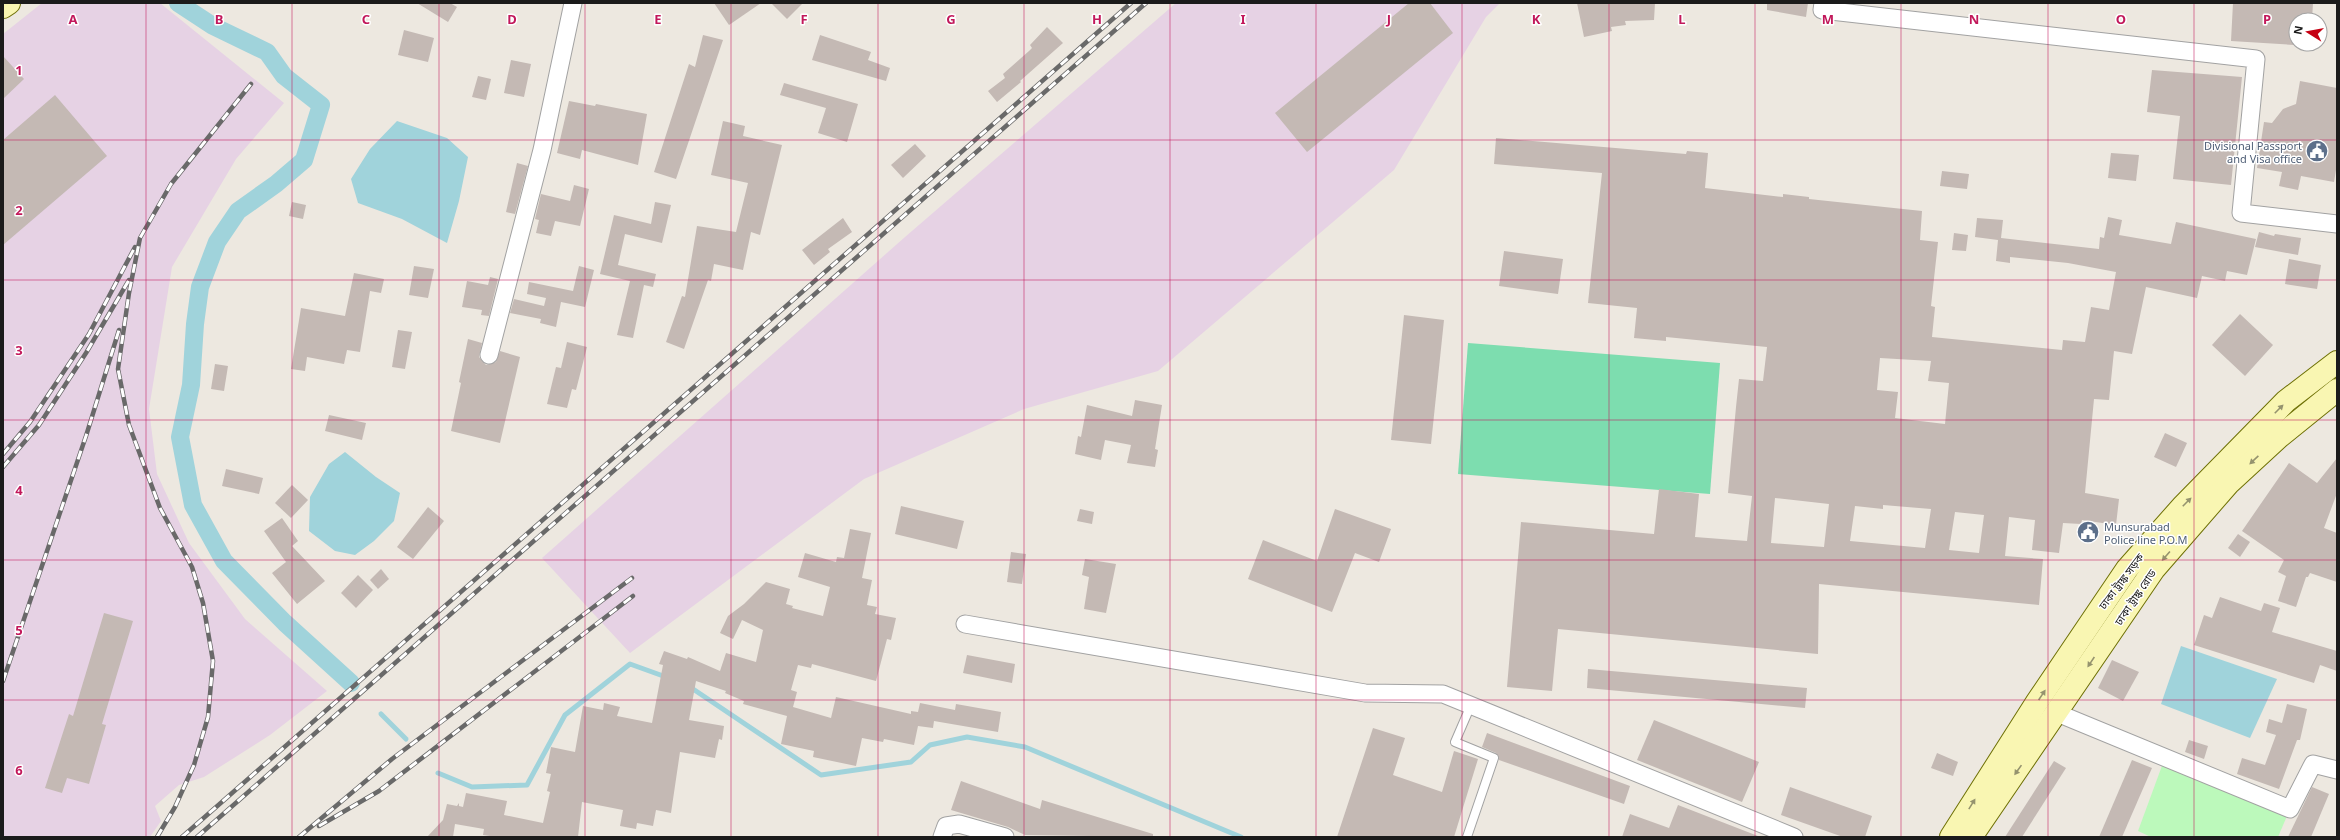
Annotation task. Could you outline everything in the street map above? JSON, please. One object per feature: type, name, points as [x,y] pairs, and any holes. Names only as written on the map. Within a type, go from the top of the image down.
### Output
[{"type":"main road","points":[[3,7],[9,3]]},
{"type":"main road","name":"ঢাকা ট্রাঙ্ক সড়ক","points":[[1951,837],[2036,702],[2127,569],[2182,507],[2286,401],[2337,362]]},
{"type":"main road","name":"ঢাকা ট্রাঙ্ক রোড","points":[[1971,837],[2154,569],[2228,484],[2279,437],[2337,390]]},
{"type":"street","points":[[489,355],[542,150],[573,3]]},
{"type":"street","points":[[1823,3],[1822,10],[2256,59],[2242,213],[2337,224]]},
{"type":"street","points":[[965,624],[1365,693],[1443,694],[1794,837]]},
{"type":"street","points":[[2057,713],[2290,809],[2313,764],[2337,770]]},
{"type":"street","points":[[942,837],[946,826],[959,824],[1005,837]]},
{"type":"lane","points":[[1467,837],[1494,758],[1455,742],[1471,705]]},
{"type":"shaded area","points":[[42,3],[160,3],[284,103],[236,159],[172,267],[149,409],[157,474],[189,543],[245,619],[327,691],[270,735],[204,777],[179,785],[155,806],[161,821],[150,837],[3,837],[3,34]]},
{"type":"shaded area","points":[[1176,3],[1500,3],[1486,17],[1394,170],[1158,371],[1024,409],[864,479],[630,653],[542,558],[905,237]]},
{"type":"green space","points":[[1468,343],[1720,363],[1710,494],[1458,474]]},
{"type":"green space","points":[[2163,763],[2287,816],[2278,837],[2151,837],[2138,831]]},
{"type":"water","points":[[397,121],[447,138],[468,157],[459,201],[447,243],[402,219],[358,203],[351,179],[370,149]]},
{"type":"water","points":[[345,452],[376,477],[400,493],[394,521],[374,541],[355,555],[335,551],[309,531],[310,497],[329,464]]},
{"type":"water","points":[[2181,646],[2277,679],[2250,738],[2161,704]]},
{"type":"building","points":[[417,3],[450,3],[457,7],[448,22]]},
{"type":"building","points":[[714,3],[761,3],[729,25]]},
{"type":"building","points":[[771,3],[803,3],[787,19]]},
{"type":"building","points":[[1409,3],[1430,3],[1453,33],[1307,152],[1275,113]]},
{"type":"building","points":[[1577,3],[1655,3],[1654,20],[1625,21],[1626,25],[1611,27],[1612,31],[1584,37]]},
{"type":"building","points":[[1767,3],[1808,3],[1806,17],[1767,10]]},
{"type":"building","points":[[2233,3],[2313,3],[2312,12],[2288,12],[2288,45],[2231,41]]},
{"type":"building","points":[[1047,27],[1063,43],[997,102],[988,91],[1005,78],[1003,74],[1032,48],[1030,45]]},
{"type":"building","points":[[404,30],[434,38],[428,62],[398,55]]},
{"type":"building","points":[[703,35],[723,40],[676,179],[654,172],[689,64],[695,67]]},
{"type":"building","points":[[820,35],[871,52],[868,60],[890,68],[886,81],[812,60]]},
{"type":"building","points":[[3,56],[24,79],[3,99]]},
{"type":"building","points":[[511,60],[531,64],[524,97],[504,93]]},
{"type":"building","points":[[2152,70],[2242,77],[2231,185],[2173,179],[2180,116],[2147,112]]},
{"type":"building","points":[[478,76],[491,79],[486,100],[472,97]]},
{"type":"building","points":[[2300,81],[2337,88],[2337,164],[2334,182],[2301,176],[2298,190],[2279,186],[2282,172],[2257,168],[2264,122],[2272,123],[2283,109],[2296,104]]},
{"type":"building","points":[[784,83],[858,104],[847,142],[818,133],[826,108],[780,95]]},
{"type":"building","points":[[55,95],[107,156],[3,245],[3,140]]},
{"type":"building","points":[[569,101],[595,106],[596,104],[647,114],[638,165],[582,150],[580,159],[557,153]]},
{"type":"building","points":[[723,121],[745,126],[743,136],[782,145],[760,235],[751,232],[743,270],[714,264],[711,281],[708,280],[684,349],[666,342],[682,296],[685,297],[697,226],[736,232],[748,183],[711,175]]},
{"type":"building","points":[[1496,138],[1686,154],[1687,151],[1708,153],[1705,188],[1783,197],[1783,194],[1809,197],[1809,199],[1922,211],[1920,240],[1938,242],[1931,306],[1935,307],[1932,337],[2062,350],[2063,340],[2085,342],[2091,307],[2109,310],[2116,272],[2068,263],[2010,257],[2010,263],[1996,261],[1998,240],[1975,237],[1977,218],[2003,220],[2001,238],[2099,249],[2100,237],[2104,238],[2108,217],[2122,220],[2119,235],[2171,244],[2176,222],[2256,239],[2247,275],[2227,271],[2225,281],[2202,276],[2197,298],[2146,287],[2132,354],[2114,351],[2109,400],[2094,399],[2085,493],[2119,499],[2116,525],[2082,520],[2081,524],[2063,523],[2059,553],[2032,550],[2035,520],[2009,517],[2005,556],[2043,559],[2039,605],[1819,584],[1818,654],[1558,629],[1552,691],[1507,687],[1521,522],[1654,534],[1659,489],[1699,494],[1695,537],[1747,541],[1752,496],[1728,493],[1736,407],[1739,379],[1763,381],[1767,347],[1666,337],[1666,341],[1634,338],[1637,308],[1588,303],[1602,173],[1494,164]],"holes":[[[1880,358],[1931,361],[1928,381],[1949,383],[1945,424],[1895,418],[1898,392],[1877,390]],[[1775,498],[1829,504],[1824,547],[1771,543]],[[1883,505],[1931,509],[1925,548],[1850,541],[1855,506],[1883,509]],[[1955,512],[1984,515],[1979,553],[1949,550]]]},
{"type":"building","points":[[915,144],[926,156],[903,178],[891,165]]},
{"type":"building","points":[[2111,153],[2139,155],[2136,181],[2108,178]]},
{"type":"building","points":[[517,163],[528,166],[515,214],[506,212]]},
{"type":"building","points":[[1942,171],[1969,174],[1967,189],[1940,186]]},
{"type":"building","points":[[574,185],[589,189],[580,226],[555,221],[551,236],[536,233],[539,220],[535,219],[541,194],[570,201]]},
{"type":"building","points":[[292,202],[306,205],[303,219],[289,216]]},
{"type":"building","points":[[655,202],[671,205],[662,243],[625,234],[618,265],[656,274],[653,287],[644,285],[633,338],[617,335],[630,281],[600,274],[614,215],[651,224]]},
{"type":"building","points":[[843,218],[852,232],[828,249],[830,252],[814,265],[802,250]]},
{"type":"building","points":[[2259,232],[2274,236],[2275,234],[2301,238],[2298,255],[2255,247]]},
{"type":"building","points":[[1954,233],[1968,235],[1966,251],[1952,250]]},
{"type":"building","points":[[1504,251],[1563,259],[1558,294],[1499,286]]},
{"type":"building","points":[[2289,259],[2321,265],[2317,289],[2285,284]]},
{"type":"building","points":[[414,266],[434,269],[428,298],[409,295]]},
{"type":"building","points":[[579,266],[594,270],[585,307],[561,302],[556,327],[540,323],[541,319],[510,313],[514,299],[544,306],[546,298],[527,294],[529,282],[573,291]]},
{"type":"building","points":[[354,273],[384,279],[381,293],[370,291],[360,352],[347,350],[344,364],[307,357],[305,371],[291,369],[301,308],[345,316]]},
{"type":"building","points":[[490,277],[498,279],[489,316],[481,315],[482,310],[462,307],[467,281],[488,285]]},
{"type":"building","points":[[2240,314],[2273,345],[2245,376],[2212,345]]},
{"type":"building","points":[[1404,315],[1444,320],[1431,444],[1391,440]]},
{"type":"building","points":[[398,330],[412,332],[405,369],[392,367]]},
{"type":"building","points":[[468,339],[482,343],[479,357],[486,365],[496,362],[500,351],[520,357],[500,443],[451,431]]},
{"type":"building","points":[[567,342],[587,347],[576,390],[572,389],[567,408],[547,404],[556,367],[561,368]]},
{"type":"building","points":[[215,364],[228,366],[224,391],[211,389]]},
{"type":"building","points":[[1135,400],[1162,405],[1155,449],[1158,450],[1155,467],[1127,463],[1131,445],[1105,440],[1101,460],[1075,454],[1078,436],[1081,437],[1087,405],[1132,416]]},
{"type":"building","points":[[329,415],[366,423],[362,440],[325,431]]},
{"type":"building","points":[[2165,433],[2187,443],[2176,467],[2154,457]]},
{"type":"building","points":[[2337,458],[2337,493],[2324,528],[2337,533],[2337,582],[2310,573],[2308,577],[2306,577],[2296,607],[2278,601],[2286,576],[2278,572],[2284,560],[2242,531],[2289,463],[2317,483]]},
{"type":"building","points":[[226,469],[263,478],[259,494],[222,486]]},
{"type":"building","points":[[292,485],[308,500],[291,518],[275,503]]},
{"type":"building","points":[[901,506],[964,521],[957,549],[895,534]]},
{"type":"building","points":[[428,507],[444,521],[413,559],[397,547]]},
{"type":"building","points":[[1080,509],[1094,512],[1092,524],[1077,521]]},
{"type":"building","points":[[1335,509],[1391,529],[1379,562],[1355,553],[1332,612],[1248,579],[1263,540],[1317,561]]},
{"type":"building","points":[[282,518],[298,541],[292,546],[325,581],[297,604],[272,573],[286,562],[264,531]]},
{"type":"building","points":[[850,529],[871,533],[862,578],[872,580],[867,605],[877,607],[875,614],[896,618],[891,640],[887,639],[876,681],[812,664],[811,668],[798,665],[791,690],[797,692],[793,707],[831,718],[836,697],[911,714],[911,711],[918,712],[920,703],[955,710],[956,704],[1001,712],[998,732],[934,721],[933,728],[918,726],[914,745],[884,739],[883,742],[862,738],[856,766],[813,757],[814,751],[781,744],[787,716],[743,704],[744,701],[725,693],[726,691],[696,681],[689,720],[724,726],[722,740],[719,739],[715,758],[680,752],[671,813],[656,810],[653,826],[637,823],[636,829],[620,826],[623,810],[582,802],[578,837],[496,837],[483,835],[484,829],[455,824],[453,837],[427,837],[443,820],[447,804],[457,806],[459,803],[459,806],[463,807],[466,793],[507,801],[504,815],[543,823],[550,792],[547,791],[551,774],[546,773],[551,747],[575,752],[583,706],[603,710],[604,703],[620,707],[617,716],[652,723],[663,665],[659,664],[664,651],[687,659],[688,657],[720,671],[726,653],[756,662],[763,630],[742,620],[733,639],[720,633],[728,616],[744,604],[766,582],[790,589],[786,604],[793,606],[792,608],[823,616],[830,587],[798,577],[805,553],[836,562],[837,557],[844,558]]},
{"type":"building","points":[[2238,534],[2250,542],[2240,557],[2228,548]]},
{"type":"building","points":[[1011,552],[1026,554],[1022,584],[1007,582]]},
{"type":"building","points":[[1085,559],[1116,564],[1106,613],[1084,609],[1089,577],[1082,575]]},
{"type":"building","points":[[381,569],[389,579],[378,589],[370,580]]},
{"type":"building","points":[[358,575],[373,590],[356,608],[341,593]]},
{"type":"building","points":[[2220,597],[2261,611],[2264,603],[2280,608],[2272,632],[2337,651],[2337,671],[2320,665],[2314,683],[2194,645],[2204,615],[2212,618]]},
{"type":"building","points":[[104,613],[133,621],[102,724],[106,725],[89,784],[67,778],[62,793],[45,788],[69,714],[73,716]]},
{"type":"building","points":[[967,655],[1015,664],[1012,683],[963,673]]},
{"type":"building","points":[[2112,660],[2139,672],[2123,701],[2098,688]]},
{"type":"building","points":[[1588,669],[1807,688],[1805,708],[1587,688]]},
{"type":"building","points":[[2287,704],[2307,709],[2300,740],[2297,740],[2279,789],[2237,774],[2242,758],[2265,765],[2276,735],[2266,732],[2269,719],[2282,723]]},
{"type":"building","points":[[1654,720],[1759,762],[1742,802],[1637,760]]},
{"type":"building","points":[[1373,728],[1405,738],[1393,775],[1442,792],[1454,751],[1478,759],[1454,837],[1337,837]]},
{"type":"building","points":[[1487,733],[1630,786],[1624,804],[1499,760],[1496,753],[1482,747]]},
{"type":"building","points":[[2189,740],[2208,746],[2204,759],[2185,752]]},
{"type":"building","points":[[1937,753],[1958,762],[1953,776],[1931,768]]},
{"type":"building","points":[[2132,760],[2152,768],[2122,837],[2099,837]]},
{"type":"building","points":[[2054,761],[2066,768],[2022,837],[2005,837]]},
{"type":"building","points":[[961,781],[1040,809],[1042,800],[1153,834],[1153,837],[1025,835],[1008,827],[951,810]]},
{"type":"building","points":[[1790,787],[1872,816],[1865,837],[1843,837],[1781,815]]},
{"type":"building","points":[[2312,787],[2329,794],[2311,837],[2288,837]]},
{"type":"building","points":[[1678,805],[1758,837],[1622,837],[1630,814],[1669,828]]},
{"type":"waterway","points":[[178,3],[213,26],[267,52],[284,76],[321,105],[304,160],[276,184],[238,211],[217,242],[200,287],[195,324],[191,385],[180,437],[193,505],[224,561],[285,623],[351,683]]},
{"type":"waterway","points":[[438,773],[472,787],[527,785],[565,715],[630,664],[666,677]]},
{"type":"waterway","points":[[690,687],[821,775],[911,762],[930,745],[967,737],[1025,747],[1241,837]]},
{"type":"waterway","points":[[381,714],[406,739]]},
{"type":"railway","points":[[182,837],[1131,3]]},
{"type":"railway","points":[[197,837],[1146,3]]},
{"type":"railway","points":[[157,837],[175,807],[194,765],[208,717],[213,661],[203,603],[192,567],[160,508],[129,425],[118,369],[129,293],[140,238],[171,184],[251,84]]},
{"type":"railway","points":[[3,454],[30,422],[89,334],[135,247]]},
{"type":"railway","points":[[3,467],[39,425],[86,353],[129,280]]},
{"type":"railway","points":[[3,681],[86,436],[119,330]]},
{"type":"railway","points":[[299,837],[392,759],[632,578]]},
{"type":"railway","points":[[319,826],[379,791],[633,596]]},
{"type":"place","name":"Divisional Passport and Visa office","points":[[2317,151]]},
{"type":"place","name":"Munsurabad Police line P.O.M","points":[[2088,532]]}]
